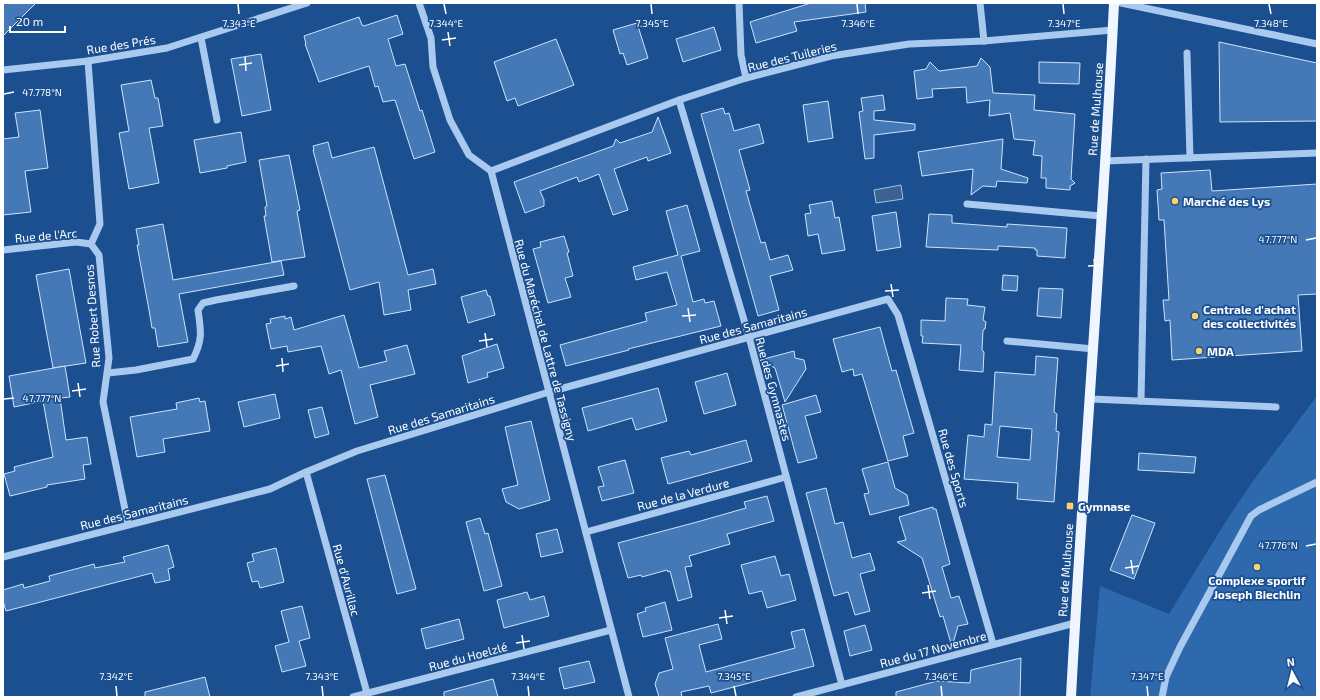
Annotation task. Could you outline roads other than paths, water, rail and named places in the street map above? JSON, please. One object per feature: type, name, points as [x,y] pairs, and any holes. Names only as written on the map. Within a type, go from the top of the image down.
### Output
[{"type":"main road","name":"Rue de Mulhouse","points":[[1071,697],[1091,399],[1114,3]]},
{"type":"street","name":"Rue des Prés","points":[[3,70],[88,60],[167,48],[307,3]]},
{"type":"street","points":[[419,3],[431,38],[433,67],[450,120],[469,155],[491,171]]},
{"type":"street","points":[[739,3],[741,55],[746,78]]},
{"type":"street","points":[[980,3],[984,41]]},
{"type":"street","points":[[1121,3],[1317,44]]},
{"type":"street","name":"Rue des Tuileries","points":[[491,171],[679,100],[746,78],[831,56],[909,44],[984,41],[1113,30]]},
{"type":"street","points":[[201,38],[217,120]]},
{"type":"street","points":[[1187,53],[1190,158]]},
{"type":"street","points":[[88,60],[100,224],[91,244]]},
{"type":"street","name":"Rue des Gymnastes","points":[[679,100],[749,337],[842,684]]},
{"type":"street","points":[[1105,161],[1317,153]]},
{"type":"street","points":[[1141,401],[1146,160]]},
{"type":"street","name":"Rue du Maréchal de Lattre de Tassigny","points":[[491,171],[629,697]]},
{"type":"street","points":[[967,204],[1101,216]]},
{"type":"street","name":"Rue de l'Arc","points":[[3,250],[76,242],[91,244]]},
{"type":"street","name":"Rue Robert Desnos","points":[[91,244],[99,255],[109,358],[103,402],[128,524]]},
{"type":"street","points":[[108,373],[136,370],[193,358],[200,346],[201,328],[198,310],[203,303],[294,286]]},
{"type":"street","name":"Rue des Samaritains","points":[[3,557],[270,489],[357,451],[549,392],[888,299]]},
{"type":"street","name":"Rue des Sports","points":[[888,299],[898,315],[993,644]]},
{"type":"street","points":[[1007,342],[1094,349]]},
{"type":"street","points":[[1091,399],[1276,407]]},
{"type":"street","name":"Rue d'Aurillac","points":[[306,472],[367,693]]},
{"type":"street","name":"Rue de la Verdure","points":[[586,532],[786,477]]},
{"type":"street","points":[[1162,697],[1166,677],[1180,647],[1251,516],[1259,510],[1317,482]]},
{"type":"street","name":"Rue du 17 Novembre","points":[[796,697],[1075,623]]},
{"type":"street","name":"Rue du Hoelzlé","points":[[353,697],[611,630]]},
{"type":"place","name":"Marché des Lys","points":[[1175,201]]},
{"type":"place","name":"Centrale d'achat des collectivités","points":[[1195,316]]},
{"type":"place","name":"MDA","points":[[1199,351]]},
{"type":"place","name":"Gymnase","points":[[1070,506]]},
{"type":"place","name":"Complexe sportif Joseph Biechlin","points":[[1257,567]]}]
